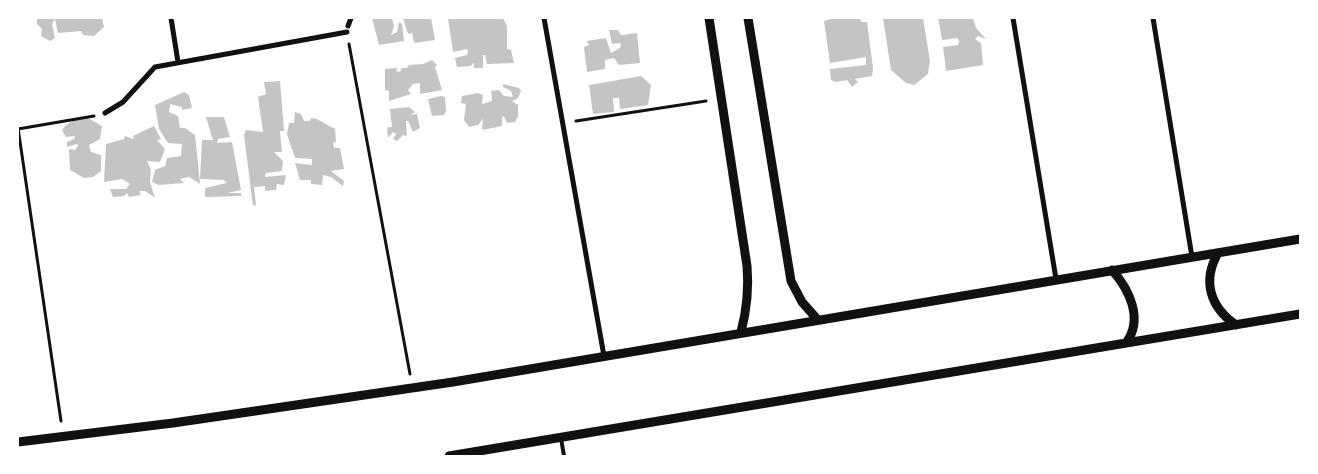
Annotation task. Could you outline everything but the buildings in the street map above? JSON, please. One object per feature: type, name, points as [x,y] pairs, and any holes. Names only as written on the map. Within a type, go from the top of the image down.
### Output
[{"type":"street","points":[[171,18],[178,62]]},
{"type":"street","points":[[348,26],[351,18]]},
{"type":"street","points":[[544,18],[561,124],[604,356]]},
{"type":"street","points":[[709,18],[748,281],[747,310],[741,332]]},
{"type":"street","points":[[748,18],[790,273],[802,302],[817,320]]},
{"type":"street","points":[[1013,18],[1056,279]]},
{"type":"street","points":[[1153,18],[1192,257]]},
{"type":"street","points":[[105,113],[123,102],[155,67],[347,32]]},
{"type":"street","points":[[18,442],[173,423],[413,387],[1300,239]]},
{"type":"street","points":[[1218,252],[1210,272],[1211,295],[1221,313],[1236,325]]},
{"type":"street","points":[[1112,270],[1132,301],[1132,331],[1126,343]]},
{"type":"street","points":[[449,456],[1300,314]]},
{"type":"lane","points":[[561,438],[564,456]]},
{"type":"path","points":[[347,32],[413,387]]},
{"type":"path","points":[[561,124],[721,99]]},
{"type":"path","points":[[64,436],[18,128],[105,113]]}]
